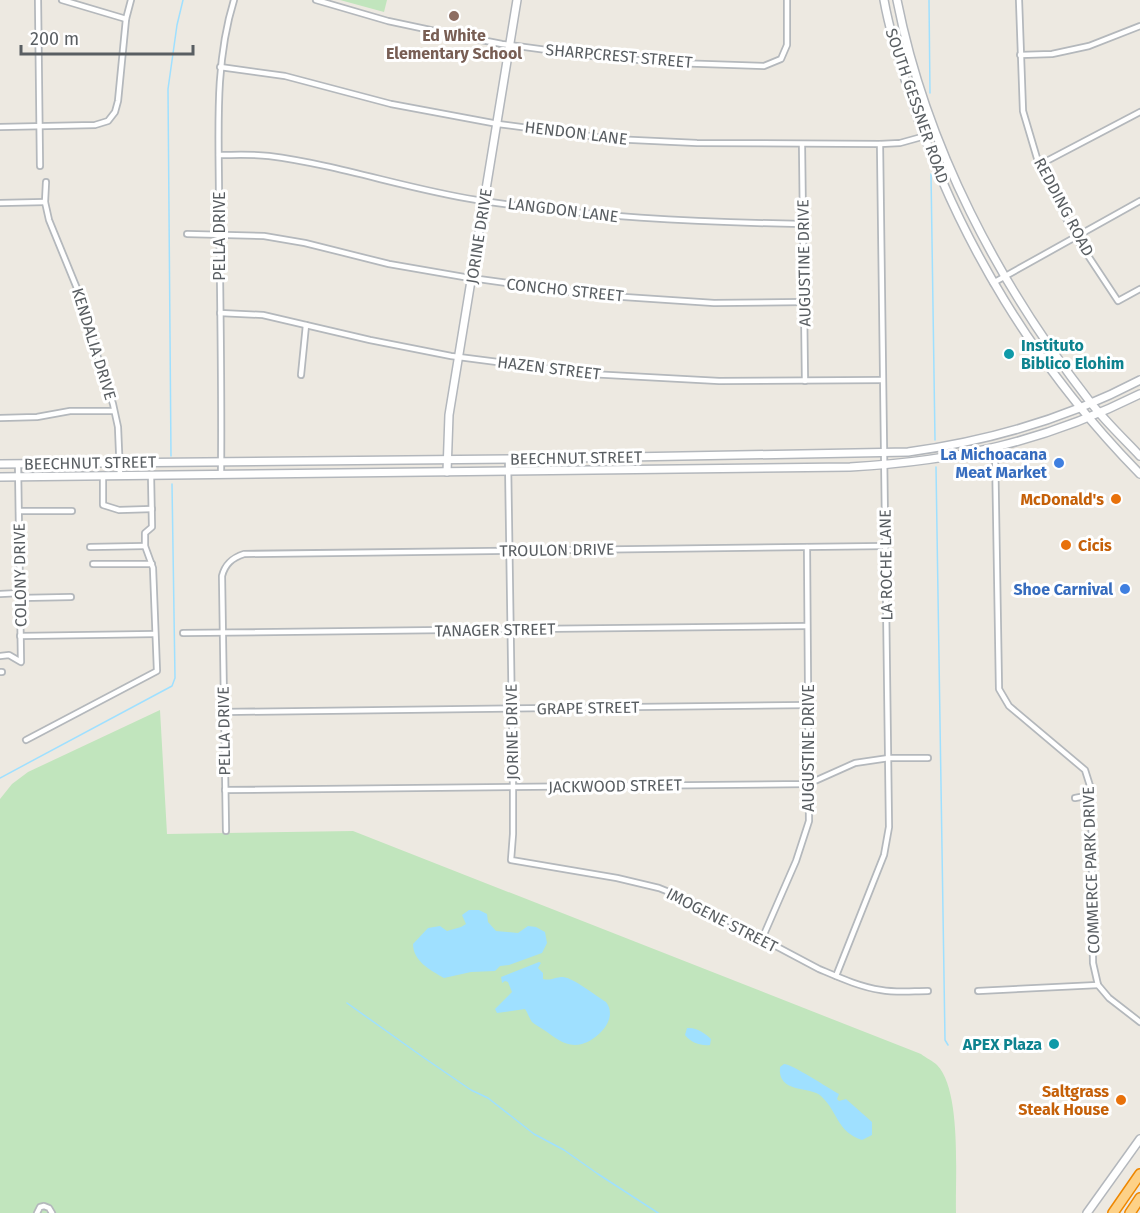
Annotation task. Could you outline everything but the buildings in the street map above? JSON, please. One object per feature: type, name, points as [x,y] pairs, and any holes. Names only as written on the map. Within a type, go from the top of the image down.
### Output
[{"type":"highway","points":[[1113,1213],[1140,1173]]},
{"type":"highway","points":[[1130,1213],[1140,1198]]},
{"type":"main road","name":"JORINE DRIVE","points":[[447,472],[449,415],[517,0]]},
{"type":"main road","name":"SOUTH GESSNER ROAD","points":[[884,0],[887,19],[924,136],[946,191],[993,283],[1056,378],[1079,408],[1140,474]]},
{"type":"main road","name":"SOUTH GESSNER ROAD","points":[[897,0],[936,133],[964,201],[1004,276],[1039,332],[1091,403],[1140,456]]},
{"type":"main road","points":[[887,19],[900,16]]},
{"type":"main road","name":"BEECHNUT STREET","points":[[0,464],[884,454],[928,449],[1022,429],[1079,408],[1140,380]]},
{"type":"main road","name":"BEECHNUT STREET","points":[[0,477],[884,465],[925,461],[995,448],[1053,432],[1100,414],[1140,394]]},
{"type":"main road","points":[[765,456],[765,468]]},
{"type":"main road","points":[[630,458],[631,470]]},
{"type":"main road","points":[[334,460],[334,473]]},
{"type":"main road","points":[[1087,1213],[1140,1139]]},
{"type":"street","points":[[38,0],[40,166]]},
{"type":"street","points":[[62,0],[126,19]]},
{"type":"street","points":[[0,127],[95,125],[112,117],[118,101],[126,19],[131,0]]},
{"type":"street","name":"PELLA DRIVE","points":[[221,474],[220,67],[224,36],[234,0]]},
{"type":"street","name":"SHARPCREST STREET","points":[[316,0],[388,21],[509,45],[591,56],[675,63],[764,66],[781,59],[787,45],[787,0]]},
{"type":"street","name":"REDDING ROAD","points":[[1019,0],[1023,111],[1039,165],[1075,236],[1118,301],[1140,289]]},
{"type":"street","points":[[1020,55],[1052,54],[1089,46],[1140,26]]},
{"type":"street","name":"HENDON LANE","points":[[220,67],[285,76],[391,104],[498,124],[612,139],[802,145],[880,144],[900,143],[936,133]]},
{"type":"street","points":[[1039,165],[1140,112]]},
{"type":"street","name":"LA ROCHE LANE","points":[[836,975],[887,843],[889,758],[880,144]]},
{"type":"street","name":"AUGUSTINE DRIVE","points":[[802,145],[805,381]]},
{"type":"street","name":"LANGDON LANE","points":[[219,155],[267,156],[484,201],[595,216],[702,222],[803,224]]},
{"type":"street","name":"KENDALIA DRIVE","points":[[46,182],[45,202],[49,220],[86,308],[114,411],[118,428],[120,475]]},
{"type":"street","points":[[993,283],[1140,201]]},
{"type":"street","points":[[0,203],[45,202]]},
{"type":"street","name":"CONCHO STREET","points":[[186,234],[264,236],[305,243],[388,264],[472,279],[627,297],[714,303],[804,302]]},
{"type":"street","name":"HAZEN STREET","points":[[220,313],[263,315],[459,357],[590,374],[719,381],[882,380]]},
{"type":"street","points":[[301,375],[306,325]]},
{"type":"street","points":[[0,418],[37,417],[70,411],[114,411]]},
{"type":"street","name":"COMMERCE PARK DRIVE","points":[[995,448],[999,688],[1009,706],[1085,770],[1091,789],[1094,963],[1098,985]]},
{"type":"street","name":"JORINE DRIVE","points":[[508,459],[513,788],[511,860]]},
{"type":"street","name":"COLONY DRIVE","points":[[0,656],[9,655],[21,662],[18,464]]},
{"type":"street","points":[[104,475],[104,505],[119,510],[152,509]]},
{"type":"street","points":[[26,740],[157,671],[152,564],[145,546],[145,533],[152,527],[151,475]]},
{"type":"street","points":[[19,511],[72,511]]},
{"type":"street","points":[[90,547],[145,546]]},
{"type":"street","name":"TROULON DRIVE","points":[[230,561],[244,554],[885,546]]},
{"type":"street","name":"AUGUSTINE DRIVE","points":[[762,939],[807,830],[807,547]]},
{"type":"street","name":"PELLA DRIVE","points":[[226,831],[222,576],[230,561]]},
{"type":"street","points":[[93,564],[152,564]]},
{"type":"street","points":[[0,594],[71,597]]},
{"type":"street","name":"TANAGER STREET","points":[[183,633],[807,626]]},
{"type":"street","points":[[20,636],[155,634]]},
{"type":"street","name":"GRAPE STREET","points":[[224,712],[808,705]]},
{"type":"street","name":"JACKWOOD STREET","points":[[225,790],[808,784],[852,764],[889,758],[928,758]]},
{"type":"street","points":[[1075,798],[1091,795]]},
{"type":"street","name":"IMOGENE STREET","points":[[511,860],[617,878],[659,888],[688,900],[836,975],[879,990],[928,991]]},
{"type":"street","points":[[978,991],[1098,985],[1109,998],[1140,1022]]},
{"type":"street","points":[[37,1213],[40,1207],[44,1206],[52,1213]]},
{"type":"green space","points":[[340,0],[387,0],[384,12]]},
{"type":"green space","points":[[160,710],[167,834],[353,831],[921,1054],[937,1065],[945,1077],[950,1094],[954,1114],[956,1213],[0,1213],[0,799],[12,784],[28,772]]},
{"type":"water","points":[[469,910],[479,910],[487,914],[488,922],[496,931],[518,933],[528,926],[545,932],[547,943],[542,953],[500,966],[495,971],[471,972],[444,978],[419,960],[413,944],[428,928],[440,926],[447,931],[466,924],[462,915]]},
{"type":"water","points":[[541,963],[538,968],[543,973],[543,979],[568,978],[606,1002],[610,1015],[608,1022],[600,1033],[588,1042],[571,1045],[557,1039],[533,1023],[525,1009],[497,1013],[495,1009],[512,992],[508,982],[502,983],[501,977]]},
{"type":"water","points":[[687,1028],[697,1029],[706,1035],[711,1039],[710,1045],[690,1040],[685,1035]]},
{"type":"water","points":[[784,1064],[839,1094],[837,1099],[839,1101],[846,1099],[872,1122],[872,1135],[862,1140],[847,1132],[821,1096],[784,1082],[780,1076],[780,1067]]},
{"type":"waterway","points":[[171,456],[168,89],[183,0]]},
{"type":"waterway","points":[[929,0],[930,93]]},
{"type":"waterway","points":[[931,174],[935,440]]},
{"type":"waterway","points":[[936,467],[945,1040],[948,1045]]},
{"type":"waterway","points":[[0,778],[172,686],[175,678],[172,484]]},
{"type":"waterway","points":[[347,1003],[471,1090],[488,1098],[534,1134],[564,1150],[658,1213]]},
{"type":"place","name":"Ed White Elementary School","points":[[454,16]]},
{"type":"place","name":"Instituto Biblico Elohim","points":[[1009,354]]},
{"type":"place","name":"La Michoacana Meat Market","points":[[1059,463]]},
{"type":"place","name":"McDonald's","points":[[1116,499]]},
{"type":"place","name":"Cicis","points":[[1066,545]]},
{"type":"place","name":"Shoe Carnival","points":[[1125,589]]},
{"type":"place","name":"APEX Plaza","points":[[1054,1044]]},
{"type":"place","name":"Saltgrass Steak House","points":[[1121,1100]]}]
